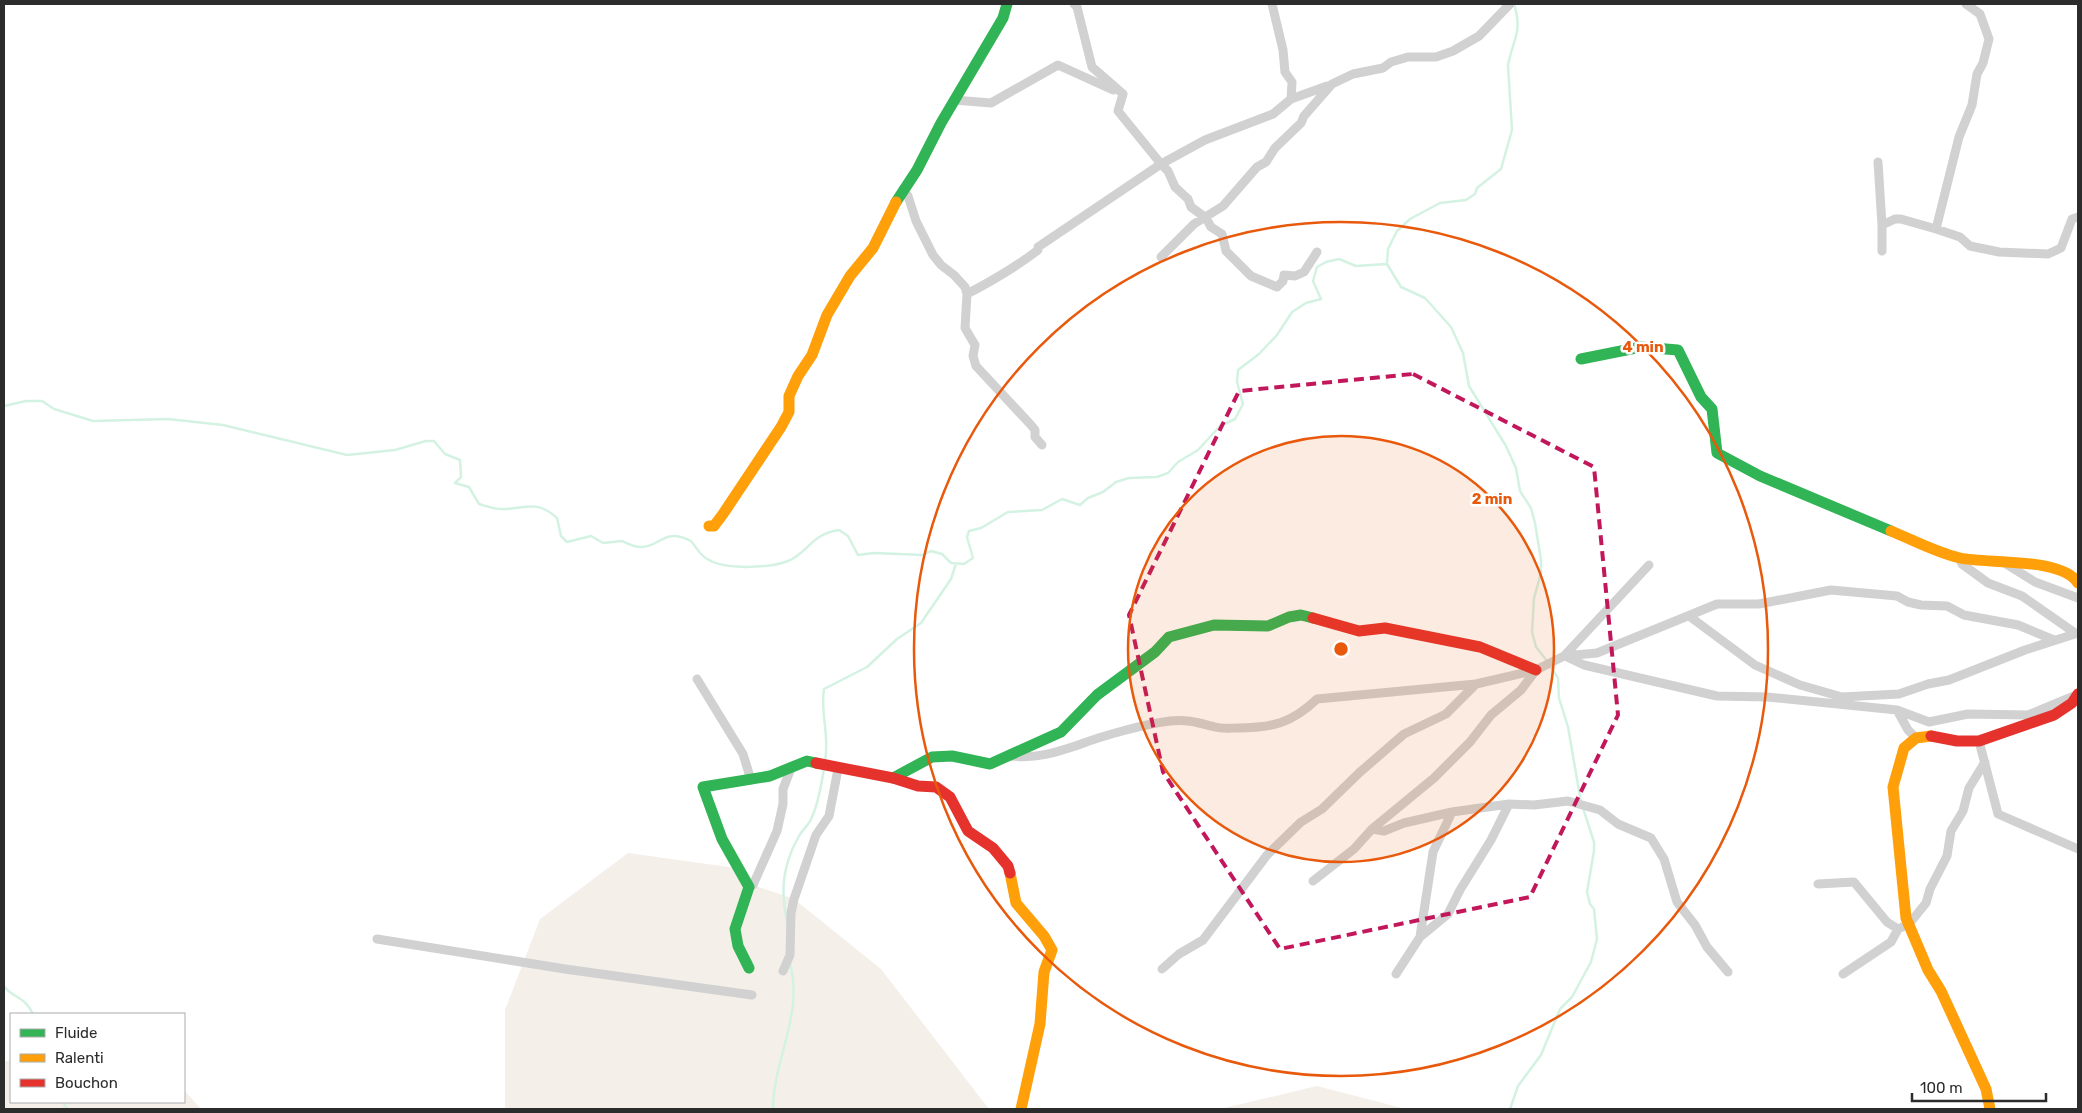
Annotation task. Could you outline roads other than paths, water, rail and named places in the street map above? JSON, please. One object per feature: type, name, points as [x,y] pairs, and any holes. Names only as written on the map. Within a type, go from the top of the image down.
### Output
[{"type":"street","points":[[708,526],[714,526],[723,514],[786,420],[789,412],[789,396],[798,376],[812,355],[827,315],[850,276],[873,248],[903,189],[917,170],[954,100],[1004,18],[1007,4]]},
{"type":"street","points":[[1074,4],[1077,7],[1092,67],[1123,94]]},
{"type":"street","points":[[1272,4],[1283,50],[1285,72],[1292,82],[1291,99]]},
{"type":"street","points":[[967,294],[1002,272],[1010,270],[1038,250],[1038,247],[1161,164],[1205,140],[1273,114],[1291,99],[1353,74],[1383,68],[1391,62],[1408,57],[1436,57],[1453,52],[1480,36],[1510,4]]},
{"type":"street","points":[[1936,229],[1959,137],[1972,105],[1977,74],[1983,63],[1989,39],[1980,14],[1966,4]]},
{"type":"street","points":[[954,100],[991,103],[1058,65],[1123,94]]},
{"type":"street","points":[[1161,256],[1194,224],[1223,206],[1257,167],[1266,162],[1275,148],[1301,123],[1304,116],[1332,84]]},
{"type":"street","points":[[1123,94],[1118,111],[1168,171],[1175,187],[1188,199],[1191,207],[1206,218],[1211,227],[1224,238],[1226,251],[1251,276],[1277,287],[1283,281],[1284,275],[1296,276],[1304,272],[1317,252]]},
{"type":"street","points":[[1878,162],[1882,251]]},
{"type":"street","points":[[903,189],[908,196],[916,221],[933,255],[941,265],[954,274],[965,286],[967,294],[964,322],[966,332],[975,345],[974,362],[991,384],[1004,394],[1007,400],[1024,416],[1035,430],[1035,437],[1042,445]]},
{"type":"street","points":[[1882,225],[1895,219],[1901,219],[1960,237],[1970,246],[1999,252],[2048,254],[2061,248],[2072,219],[2078,217]]},
{"type":"street","points":[[1580,359],[1641,347],[1674,348],[1678,350],[1684,366],[1704,402],[1712,408],[1717,453],[1760,476],[1820,503],[1960,558],[2006,564],[2044,566],[2061,571],[2074,578],[2078,583]]},
{"type":"street","points":[[1960,558],[1962,564],[1988,583],[2022,596],[2076,633]]},
{"type":"street","points":[[2006,564],[2035,582],[2078,598]]},
{"type":"street","points":[[1008,755],[1028,758],[1060,752],[1082,743],[1169,721],[1194,720],[1216,728],[1250,728],[1279,725],[1302,713],[1317,699],[1476,684],[1536,670],[1564,656],[1649,565]]},
{"type":"street","points":[[1564,656],[1597,653],[1717,604],[1759,604],[1831,590],[1897,596],[1908,602],[1921,605],[1947,606],[1964,615],[2018,624],[2054,640]]},
{"type":"street","points":[[893,778],[932,758],[952,756],[990,764],[1061,732],[1097,695],[1155,652],[1169,636],[1214,625],[1268,626],[1301,614],[1359,631],[1385,628],[1480,647],[1536,670]]},
{"type":"street","points":[[1689,616],[1755,664],[1800,685],[1842,697],[1899,694],[1928,684],[1950,680],[2076,633]]},
{"type":"street","points":[[1564,656],[1584,665],[1716,696],[1767,698],[1897,710],[1929,722],[1968,714],[2028,715],[2076,699]]},
{"type":"street","points":[[1313,881],[1354,849],[1372,829],[1434,778],[1470,742],[1491,716],[1521,690],[1536,670]]},
{"type":"street","points":[[697,678],[743,754],[751,780]]},
{"type":"street","points":[[1162,969],[1178,954],[1203,940],[1267,855],[1301,822],[1322,809],[1359,773],[1404,734],[1446,714],[1476,684]]},
{"type":"street","points":[[1990,1109],[1986,1089],[1941,991],[1928,970],[1906,918],[1893,787],[1904,748],[1916,738],[1935,735],[1957,740],[1979,741],[2054,715],[2076,699]]},
{"type":"street","points":[[1897,710],[1908,730],[1916,738]]},
{"type":"street","points":[[1979,741],[1998,814],[2078,849]]},
{"type":"street","points":[[749,887],[736,868],[703,787],[751,780],[790,771],[807,761],[838,769],[893,778],[918,786],[936,787],[950,798],[968,831],[993,848],[1008,866],[1016,903],[1044,936],[1052,950],[1044,972],[1040,997],[1040,1024],[1031,1057],[1026,1097],[1027,1109]]},
{"type":"street","points":[[1842,974],[1891,942],[1898,929],[1909,924],[1926,903],[1930,889],[1944,863],[1952,828],[1963,811],[1969,788],[1984,762]]},
{"type":"street","points":[[783,971],[790,955],[791,913],[794,898],[816,835],[829,816],[838,769]]},
{"type":"street","points":[[749,968],[737,945],[734,927],[749,887],[753,885],[778,831],[783,804],[783,789],[790,771]]},
{"type":"street","points":[[1372,829],[1384,831],[1404,823],[1452,812],[1508,804],[1534,805],[1568,801],[1600,810],[1618,824],[1651,838],[1664,859],[1677,902],[1695,925],[1707,947],[1728,972]]},
{"type":"street","points":[[1396,974],[1420,937],[1448,914],[1460,890],[1473,873],[1491,840],[1508,804]]},
{"type":"street","points":[[1420,937],[1433,852],[1452,812]]},
{"type":"street","points":[[1818,884],[1854,882],[1886,922],[1898,929]]},
{"type":"street","points":[[377,938],[565,969],[752,995]]},
{"type":"street","points":[[1021,1109],[1026,1097]]},
{"type":"waterway","points":[[1514,4],[1518,22],[1508,65],[1512,130],[1501,169],[1477,188],[1475,194],[1466,200],[1440,203],[1410,219],[1397,231],[1388,249],[1387,264],[1401,287],[1425,298],[1451,327],[1463,353],[1469,386],[1506,446],[1516,468],[1520,491],[1531,508],[1541,560],[1541,573],[1534,598],[1532,632],[1536,647],[1547,661]]},
{"type":"waterway","points":[[4,406],[26,401],[42,401],[54,409],[93,421],[168,419],[223,425],[347,455],[395,450],[426,441],[434,441],[445,454],[460,460],[461,477],[455,483],[469,487],[479,504],[498,509],[529,506],[542,508],[557,518],[561,536],[567,542],[591,536],[603,543],[622,541],[641,547],[668,537],[682,537],[691,541],[699,552],[709,560],[737,567],[748,567],[788,561],[795,558],[822,535],[839,530],[848,536],[858,555],[874,553],[923,555],[931,551],[942,554],[951,563],[964,564],[973,558],[967,537],[969,531],[981,528],[1008,512],[1042,510],[1062,499],[1080,505],[1088,498],[1103,492],[1116,482],[1129,478],[1157,477],[1168,473],[1178,462],[1198,450],[1220,426],[1235,419],[1243,404],[1237,382],[1238,370],[1259,354],[1277,335],[1292,312],[1306,303],[1321,299],[1313,281],[1317,267],[1326,262],[1339,259],[1356,266],[1387,264]]},
{"type":"waterway","points":[[825,761],[824,689],[867,667],[897,639],[921,623],[951,579],[956,564]]},
{"type":"waterway","points":[[1550,666],[1558,678],[1559,698],[1568,727],[1581,802]]},
{"type":"waterway","points":[[787,921],[784,899],[786,867],[800,834],[810,822],[820,793],[824,769]]},
{"type":"waterway","points":[[1510,1109],[1518,1086],[1541,1055],[1560,1009],[1572,997],[1591,962],[1597,939],[1594,909],[1590,904],[1587,892],[1594,842],[1583,808]]},
{"type":"waterway","points":[[773,1109],[774,1091],[791,1019],[793,983],[790,964]]},
{"type":"waterway","points":[[4,986],[26,1003],[32,1013]]},
{"type":"waterway","points":[[64,1103],[67,1109]]}]
